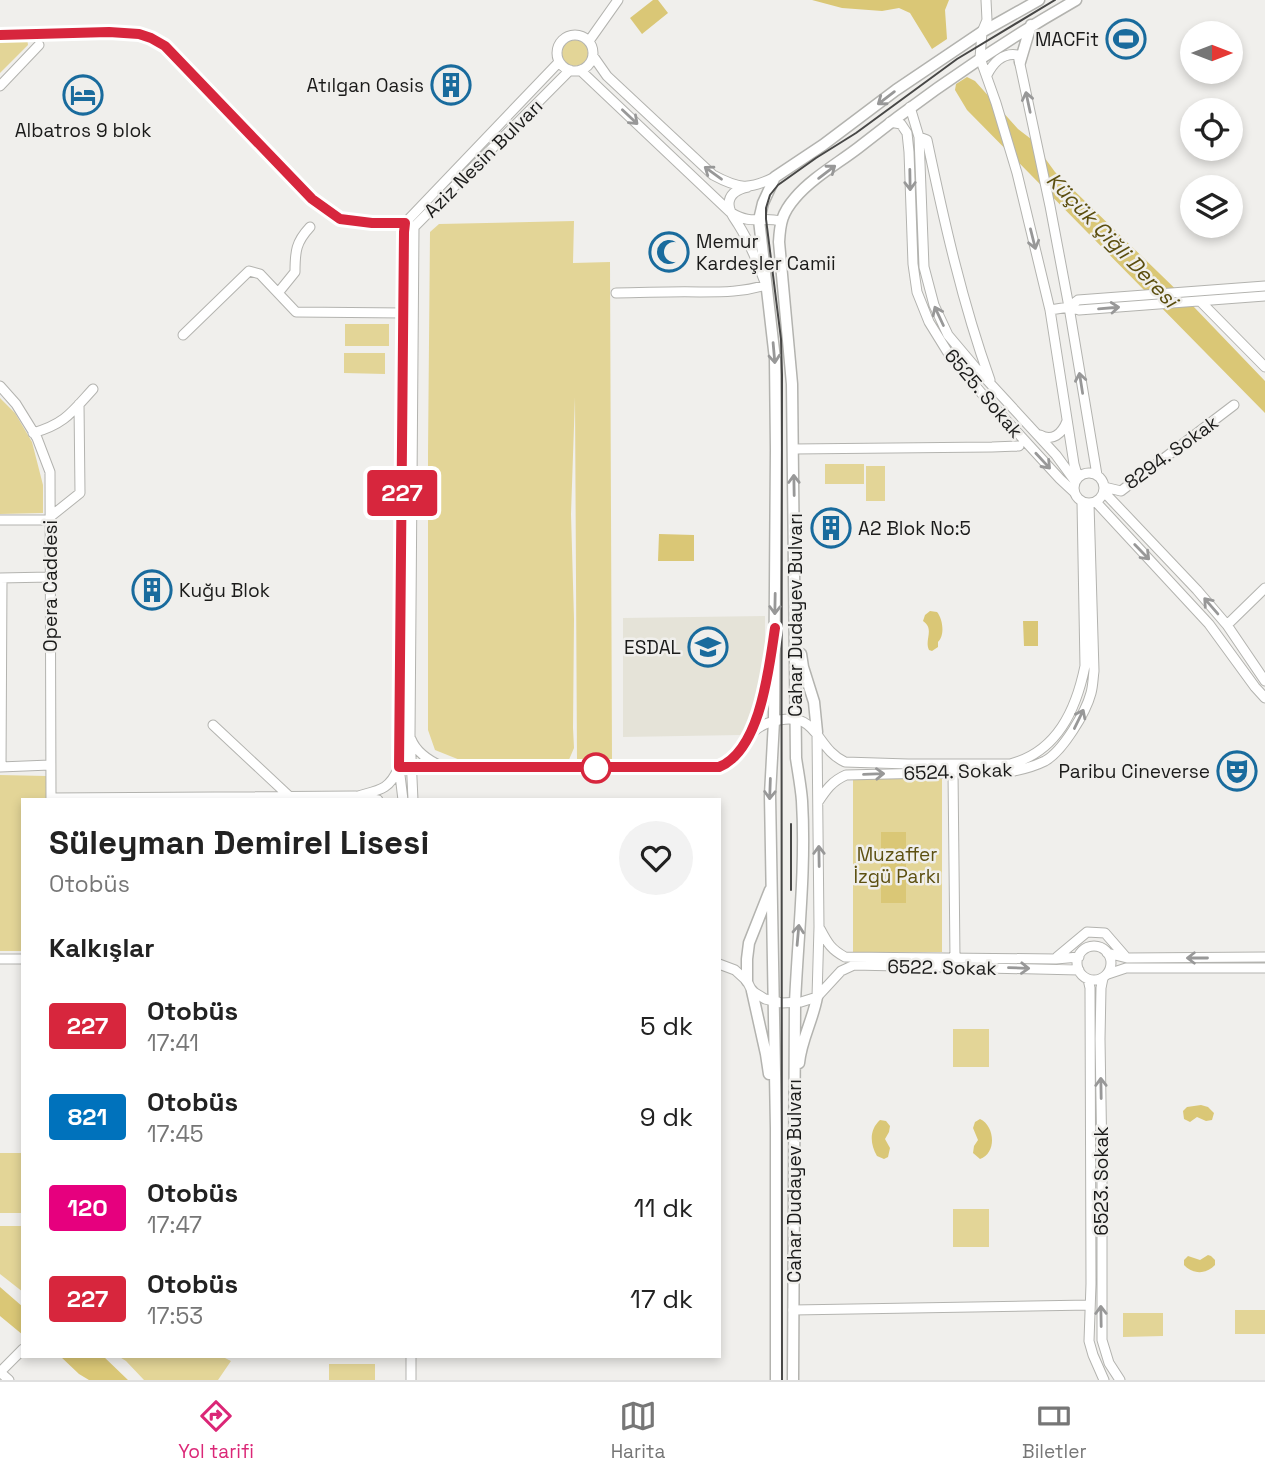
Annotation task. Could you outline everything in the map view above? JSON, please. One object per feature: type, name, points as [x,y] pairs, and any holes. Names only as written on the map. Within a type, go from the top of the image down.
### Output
[{"type":"main road","points":[[775,177],[982,32],[1039,0]]},
{"type":"main road","points":[[781,221],[796,197],[812,182],[910,107],[980,58],[1076,0]]},
{"type":"main road","points":[[1020,62],[1031,26]]},
{"type":"main road","name":"Cahar Dudayev Bulvarı","points":[[775,177],[763,203],[759,220],[775,372],[774,721],[770,795],[776,1129],[776,1380]]},
{"type":"main road","name":"Cahar Dudayev Bulvarı","points":[[781,221],[779,242],[792,371],[796,758],[802,801],[793,1128],[793,1380]]},
{"type":"main road","points":[[795,603],[803,667],[814,702],[817,732]]},
{"type":"main road","points":[[748,736],[760,709],[767,681],[775,628]]},
{"type":"main road","points":[[772,887],[748,943],[747,959],[749,986],[766,1054],[776,1129]]},
{"type":"main road","points":[[793,1128],[800,1053],[817,997]]},
{"type":"street","points":[[589,41],[618,0]]},
{"type":"street","points":[[986,0],[980,58],[1017,173],[1050,310],[1076,480],[1074,492],[1076,497],[1089,503],[1209,624],[1265,698]]},
{"type":"street","points":[[0,35],[109,32],[139,34],[151,38],[165,46],[312,199],[330,213],[340,219],[408,228]]},
{"type":"street","points":[[593,56],[589,65],[580,70],[569,70],[559,62],[558,45],[566,37],[578,35],[589,41],[593,56],[607,76],[713,175],[732,185],[748,187]]},
{"type":"street","points":[[0,86],[39,45]]},
{"type":"street","points":[[987,75],[992,64],[1011,54],[1018,55],[1069,307],[1097,475]]},
{"type":"street","name":"Aziz Nesin Bulvarı","points":[[405,798],[399,767],[404,313],[408,228],[559,62]]},
{"type":"street","name":"Aziz Nesin Bulvarı","points":[[408,228],[422,220],[569,70]]},
{"type":"street","points":[[580,70],[719,199],[746,238],[766,285],[726,293],[616,293]]},
{"type":"street","name":"6525. Sokak","points":[[910,107],[919,136],[924,267],[934,305],[948,335],[1076,480]]},
{"type":"street","name":"6525. Sokak","points":[[890,122],[901,124],[907,133],[913,264],[917,292],[929,322],[950,356],[974,386],[1074,492]]},
{"type":"street","points":[[919,136],[928,140],[961,288],[975,341],[991,385]]},
{"type":"street","points":[[730,212],[729,204],[737,190],[756,186],[775,177]]},
{"type":"street","points":[[730,212],[742,219],[781,221]]},
{"type":"street","points":[[278,293],[295,272],[295,254],[299,239],[310,227]]},
{"type":"street","name":"Aziz Nesin Bulvarı","points":[[405,798],[411,767],[408,228]]},
{"type":"street","points":[[183,335],[249,271],[260,274],[296,312],[404,313]]},
{"type":"street","points":[[1069,307],[1078,300],[1265,286]]},
{"type":"street","points":[[1050,310],[1265,296]]},
{"type":"street","points":[[1197,301],[1264,366]]},
{"type":"street","name":"Opera Caddesi","points":[[0,386],[16,404],[33,433],[50,472],[51,798]]},
{"type":"street","points":[[33,433],[60,423],[93,389]]},
{"type":"street","points":[[0,520],[50,519],[80,493],[79,404]]},
{"type":"street","name":"8294. Sokak","points":[[1104,490],[1121,491],[1234,405]]},
{"type":"street","points":[[1031,428],[1046,438],[1052,438],[1065,428],[1067,421]]},
{"type":"street","points":[[794,449],[1019,446]]},
{"type":"street","points":[[1076,480],[1087,473],[1097,475],[1102,480],[1104,490],[1227,625],[1265,681]]},
{"type":"street","points":[[1089,503],[1104,490]]},
{"type":"street","name":"6524. Sokak","points":[[817,732],[838,759],[854,763],[1010,764],[1043,750],[1060,730],[1080,690],[1085,666],[1089,503]]},
{"type":"street","name":"6524. Sokak","points":[[818,802],[828,786],[846,775],[1014,771],[1048,760],[1074,729],[1091,694],[1094,671],[1089,503]]},
{"type":"street","points":[[50,577],[1,578],[1,766],[50,765]]},
{"type":"street","points":[[1227,625],[1265,588]]},
{"type":"street","points":[[170,798],[355,796],[384,789],[393,781],[399,767],[719,767],[734,759],[748,736],[758,726],[774,721],[796,720],[809,725],[817,732],[820,927],[817,997],[795,1003],[765,999],[735,970],[721,965]]},
{"type":"street","points":[[213,724],[290,797]]},
{"type":"street","points":[[410,735],[420,754],[442,767]]},
{"type":"street","points":[[953,772],[955,958]]},
{"type":"street","points":[[355,796],[366,798]]},
{"type":"street","name":"6522. Sokak","points":[[820,927],[827,943],[845,957],[1079,957]]},
{"type":"street","points":[[1056,959],[1087,932],[1105,933],[1127,958]]},
{"type":"street","points":[[1265,957],[1127,958],[1095,947],[1086,949],[1078,961],[1079,970],[1088,979],[1098,980],[1126,968],[1265,968]]},
{"type":"street","points":[[1106,976],[1111,961],[1107,953]]},
{"type":"street","points":[[0,959],[21,959]]},
{"type":"street","name":"6522. Sokak","points":[[817,997],[841,971],[854,965],[1079,970]]},
{"type":"street","name":"6523. Sokak","points":[[1106,976],[1101,990],[1100,1039],[1102,1340],[1109,1363],[1120,1380]]},
{"type":"street","name":"6523. Sokak","points":[[1088,979],[1089,1341],[1104,1380]]},
{"type":"street","points":[[793,1310],[1090,1305]]},
{"type":"street","points":[[9,1380],[0,1372],[21,1351]]},
{"type":"street","points":[[411,1358],[411,1380]]},
{"type":"shaded area","points":[[765,616],[765,659],[754,708],[741,735],[623,737],[623,618]]},
{"type":"green space","points":[[27,38],[28,45],[0,73],[0,39]]},
{"type":"green space","points":[[575,40],[584,44],[588,53],[584,62],[575,66],[566,62],[562,53],[566,44]]},
{"type":"green space","points":[[574,221],[573,263],[610,262],[612,760],[577,760],[575,397],[571,514],[574,748],[568,762],[465,762],[435,750],[428,730],[430,232],[439,224]]},
{"type":"green space","points":[[345,324],[389,324],[389,346],[345,346]]},
{"type":"green space","points":[[344,353],[385,353],[385,374],[344,373]]},
{"type":"green space","points":[[0,398],[15,413],[32,442],[43,485],[43,513],[0,514]]},
{"type":"green space","points":[[825,464],[864,464],[864,484],[825,484]]},
{"type":"green space","points":[[866,466],[885,466],[885,501],[866,501]]},
{"type":"green space","points":[[0,775],[46,776],[46,798],[21,798],[21,951],[0,951]]},
{"type":"green space","name":"Muzaffer İzgü Parkı","points":[[942,778],[942,952],[853,952],[853,779]]},
{"type":"green space","points":[[953,1029],[989,1029],[989,1067],[953,1067]]},
{"type":"green space","points":[[0,1153],[21,1153],[21,1213],[0,1213]]},
{"type":"green space","points":[[953,1209],[989,1209],[989,1247],[953,1247]]},
{"type":"green space","points":[[0,1226],[21,1226],[21,1290],[0,1274]]},
{"type":"green space","points":[[1235,1310],[1265,1310],[1265,1334],[1235,1334]]},
{"type":"green space","points":[[1123,1313],[1163,1313],[1163,1336],[1123,1337]]},
{"type":"green space","points":[[121,1358],[225,1358],[231,1361],[218,1380],[144,1380]]},
{"type":"green space","points":[[329,1364],[375,1364],[375,1380],[329,1380]]},
{"type":"water","points":[[653,0],[658,0],[668,13],[642,34],[630,18]]},
{"type":"water","points":[[812,0],[949,0],[945,10],[947,39],[932,49],[910,13],[899,8],[882,11],[842,8]]},
{"type":"water","name":"Küçük Çiğli Deresi","points":[[967,77],[975,81],[1018,129],[1031,139],[1055,172],[1193,306],[1265,381],[1265,413],[967,110],[955,90],[956,84]]},
{"type":"water","points":[[659,534],[694,535],[694,561],[658,561]]},
{"type":"water","points":[[930,611],[937,612],[942,627],[938,647],[932,651],[928,646],[929,631],[923,621]]},
{"type":"water","points":[[1023,621],[1038,621],[1038,646],[1024,646]]},
{"type":"water","points":[[881,832],[906,832],[906,903],[881,903]]},
{"type":"water","points":[[1201,1105],[1214,1113],[1212,1120],[1206,1121],[1197,1117],[1190,1122],[1184,1119],[1183,1111],[1187,1107]]},
{"type":"water","points":[[980,1119],[989,1127],[992,1139],[989,1151],[980,1159],[973,1153],[978,1140],[973,1128],[975,1122]]},
{"type":"water","points":[[880,1120],[886,1121],[890,1126],[885,1139],[890,1148],[888,1157],[884,1159],[877,1156],[872,1142],[872,1133]]},
{"type":"water","points":[[1208,1255],[1215,1260],[1215,1265],[1203,1272],[1195,1272],[1184,1265],[1188,1256],[1200,1260]]},
{"type":"water","points":[[0,1287],[21,1305],[21,1333],[0,1316]]},
{"type":"water","points":[[62,1358],[105,1358],[128,1380],[89,1380]]},
{"type":"tram line","points":[[782,1380],[782,375],[781,339],[766,208],[770,195],[778,185],[856,133],[957,59],[1055,0]]},
{"type":"tram line","points":[[791,824],[791,890]]},
{"type":"bus line","name":"227","points":[[0,35],[109,32],[139,34],[151,38],[165,46],[312,199],[340,219],[405,223],[399,767],[719,767],[734,759],[760,709],[775,628]]},
{"type":"place","name":"MACFit","points":[[1126,39]]},
{"type":"place","name":"Atılgan Oasis","points":[[451,85]]},
{"type":"place","name":"Albatros 9 blok","points":[[83,95]]},
{"type":"place","name":"Memur Kardeşler Camii","points":[[669,252]]},
{"type":"place","name":"A2 Blok No:5","points":[[831,528]]},
{"type":"place","name":"Kuğu Blok","points":[[152,590]]},
{"type":"place","name":"ESDAL","points":[[708,647]]},
{"type":"place","name":"Paribu Cineverse","points":[[1237,771]]}]
